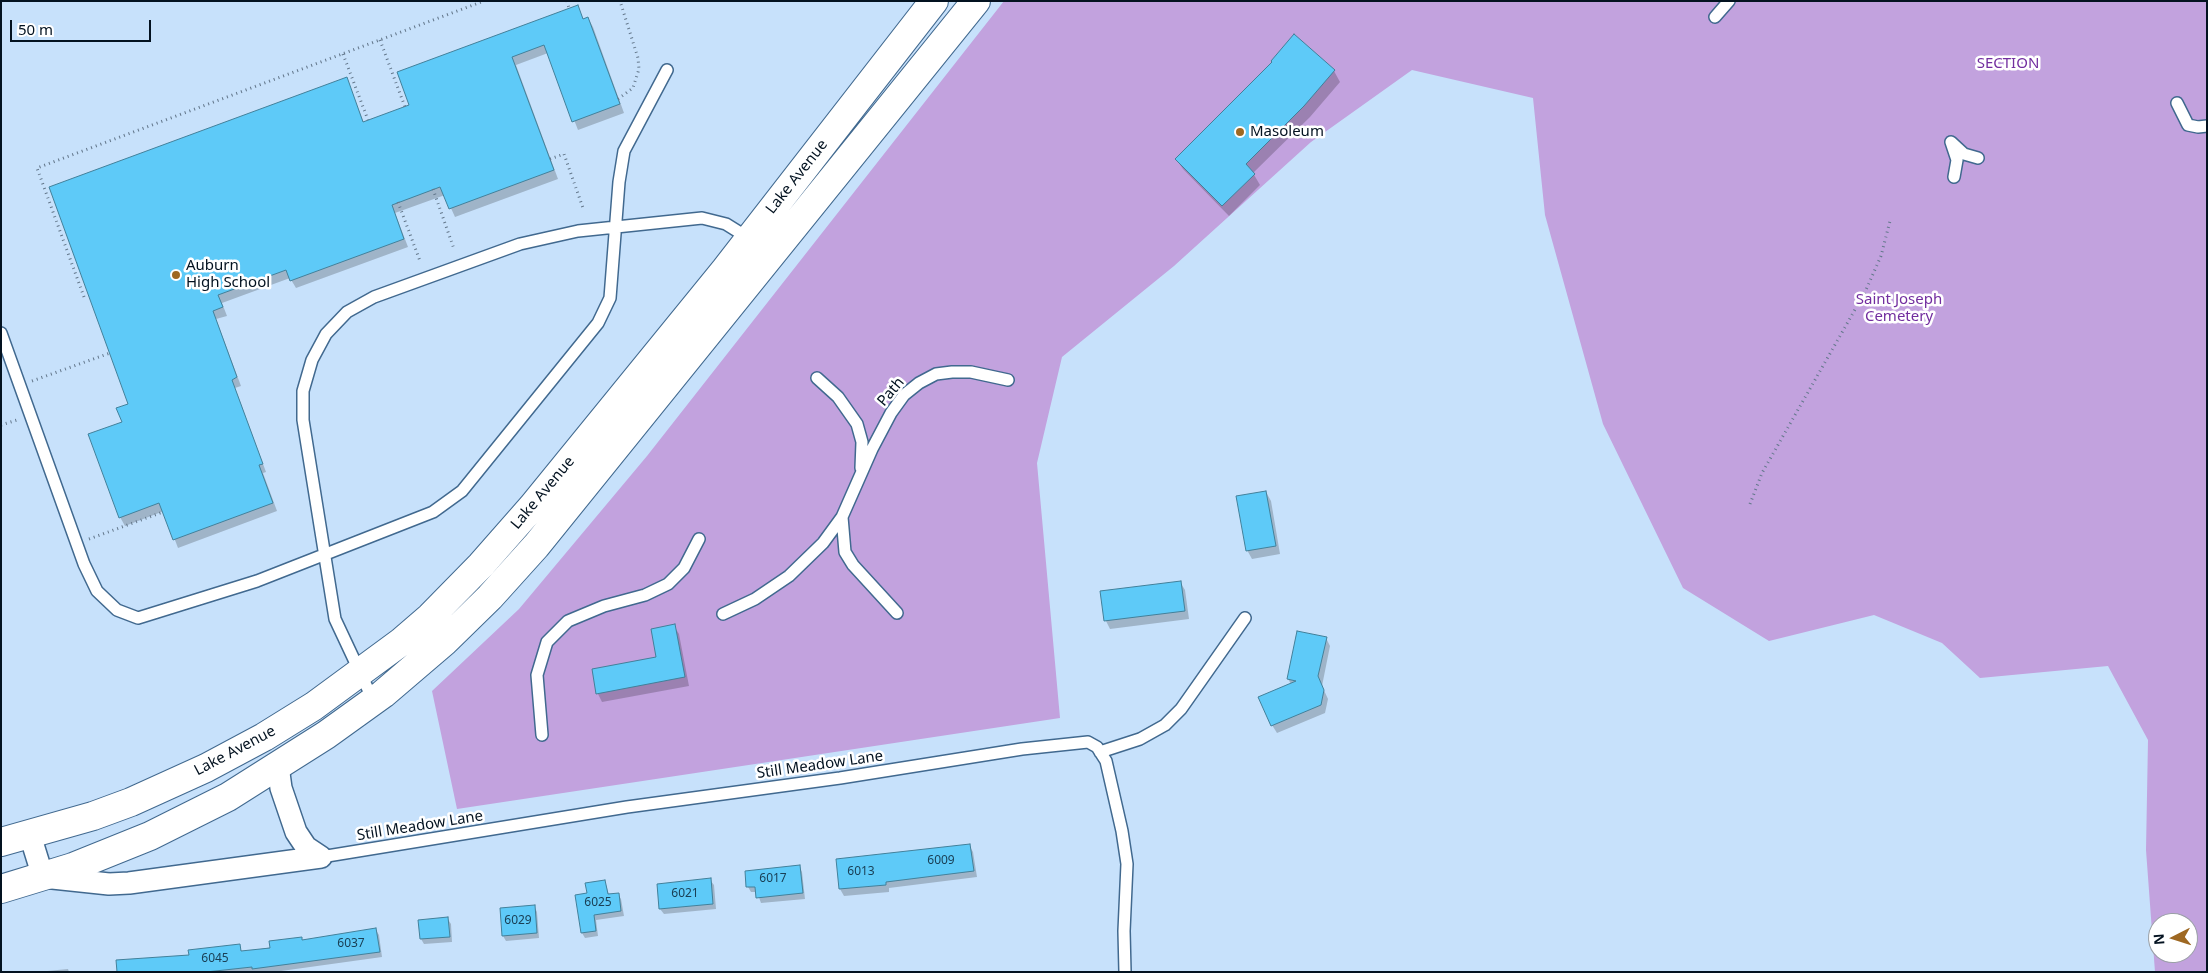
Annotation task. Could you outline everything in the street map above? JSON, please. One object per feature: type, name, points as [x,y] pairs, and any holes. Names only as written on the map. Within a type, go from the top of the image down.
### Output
[{"type":"main road","name":"Lake Avenue","points":[[1,889],[73,867],[150,836],[228,797],[278,766],[374,701],[445,641],[490,597],[530,553],[761,246],[934,1]]},
{"type":"main road","name":"Lake Avenue","points":[[1,842],[30,835],[131,802],[206,768],[314,706],[430,617],[481,565],[976,1]]},
{"type":"street","points":[[278,766],[281,788],[296,832],[306,847],[320,857]]},
{"type":"street","points":[[30,835],[43,877]]},
{"type":"street","name":"Lake Avenue","points":[[43,877],[109,884],[128,883],[320,857]]},
{"type":"lane","points":[[1715,18],[1729,1]]},
{"type":"lane","points":[[1,333],[77,544],[97,591],[117,610],[138,618],[257,580],[433,512],[462,491],[598,323],[610,298],[624,151],[667,70]]},
{"type":"lane","points":[[2177,103],[2188,125],[2207,126]]},
{"type":"lane","points":[[1954,177],[1957,160],[1951,142],[1964,154],[1978,158]]},
{"type":"lane","points":[[374,701],[334,619],[303,420],[303,391],[312,360],[326,334],[348,312],[383,294],[520,244],[578,231],[702,218],[726,224],[761,246]]},
{"type":"lane","name":"Path","points":[[723,614],[755,599],[789,576],[823,543],[842,517],[891,413],[904,395],[919,383],[936,374],[970,372],[1008,380]]},
{"type":"lane","name":"Path","points":[[817,378],[838,397],[849,411],[859,432],[862,450],[860,477]]},
{"type":"lane","points":[[859,432],[883,430]]},
{"type":"lane","name":"Path","points":[[842,517],[845,552],[853,566],[898,613]]},
{"type":"lane","points":[[542,735],[537,675],[547,642],[568,621],[604,606],[645,595],[668,584],[684,568],[699,539]]},
{"type":"lane","points":[[1125,972],[1124,931],[1127,864],[1122,831],[1106,761],[1100,752],[1140,739],[1165,725],[1181,709],[1245,618]]},
{"type":"lane","name":"Still Meadow Lane","points":[[320,857],[627,807],[840,778],[1022,749],[1088,742],[1100,752]]},
{"type":"path","points":[[84,297],[38,168],[484,1]]},
{"type":"path","points":[[567,1],[569,8]]},
{"type":"path","points":[[618,99],[633,88],[639,69],[638,58],[620,1]]},
{"type":"path","points":[[380,40],[405,107]]},
{"type":"path","points":[[343,54],[368,120]]},
{"type":"path","points":[[550,159],[564,154],[583,208]]},
{"type":"path","points":[[433,189],[454,249]]},
{"type":"path","points":[[398,202],[420,261]]},
{"type":"path","points":[[1750,504],[1762,472],[1865,292],[1881,256],[1890,221]]},
{"type":"path","points":[[20,385],[110,353]]},
{"type":"path","points":[[77,544],[163,512]]},
{"type":"green space","name":"Saint Joseph Cemetery","points":[[1004,1],[2207,1],[2207,972],[2155,972],[2154,963],[2198,963],[2198,913],[2151,913],[2146,850],[2148,740],[2108,666],[1980,678],[1942,643],[1874,615],[1769,641],[1683,588],[1603,424],[1545,215],[1533,98],[1412,70],[1311,142],[1174,266],[1062,357],[1037,463],[1060,718],[457,809],[432,691],[519,609],[647,456]]},
{"type":"building","name":"Auburn High School","points":[[578,5],[583,19],[588,17],[620,104],[572,122],[544,45],[512,57],[554,170],[449,209],[440,187],[392,205],[404,239],[290,281],[286,270],[218,295],[223,307],[213,311],[237,377],[232,380],[263,464],[259,465],[273,503],[173,540],[159,503],[119,518],[88,434],[122,422],[116,408],[128,404],[49,187],[347,77],[363,122],[409,105],[397,72]]},
{"type":"building","name":"Masoleum","points":[[1294,34],[1335,70],[1304,106],[1246,164],[1255,174],[1222,206],[1175,159],[1272,62]]},
{"type":"building","points":[[1266,491],[1276,546],[1246,551],[1236,496]]},
{"type":"building","points":[[1181,581],[1185,611],[1104,621],[1100,591]]},
{"type":"building","points":[[675,624],[685,677],[596,694],[592,669],[656,657],[651,629]]},
{"type":"building","points":[[1297,631],[1327,637],[1318,676],[1324,690],[1321,705],[1271,726],[1258,697],[1296,681],[1287,679]]},
{"type":"building","points":[[970,844],[974,871],[886,882],[886,885],[839,889],[836,859]]},
{"type":"building","points":[[800,865],[803,893],[756,898],[755,887],[746,887],[745,871]]},
{"type":"building","points":[[711,878],[713,904],[659,909],[657,884]]},
{"type":"building","points":[[605,880],[608,894],[619,893],[621,911],[594,915],[596,931],[581,933],[575,895],[587,893],[585,883]]},
{"type":"building","points":[[535,905],[537,933],[502,936],[500,908]]},
{"type":"building","points":[[448,917],[450,937],[420,939],[418,920]]},
{"type":"building","points":[[376,928],[380,952],[252,969],[252,967],[206,972],[117,972],[116,960],[189,955],[188,950],[240,944],[241,951],[270,948],[269,941],[302,937],[302,940]]},
{"type":"place","name":"Masoleum","points":[[1240,132]]},
{"type":"place","name":"Auburn High School","points":[[176,275]]},
{"type":"park label","name":"SECTION","points":[[2008,64]]}]
